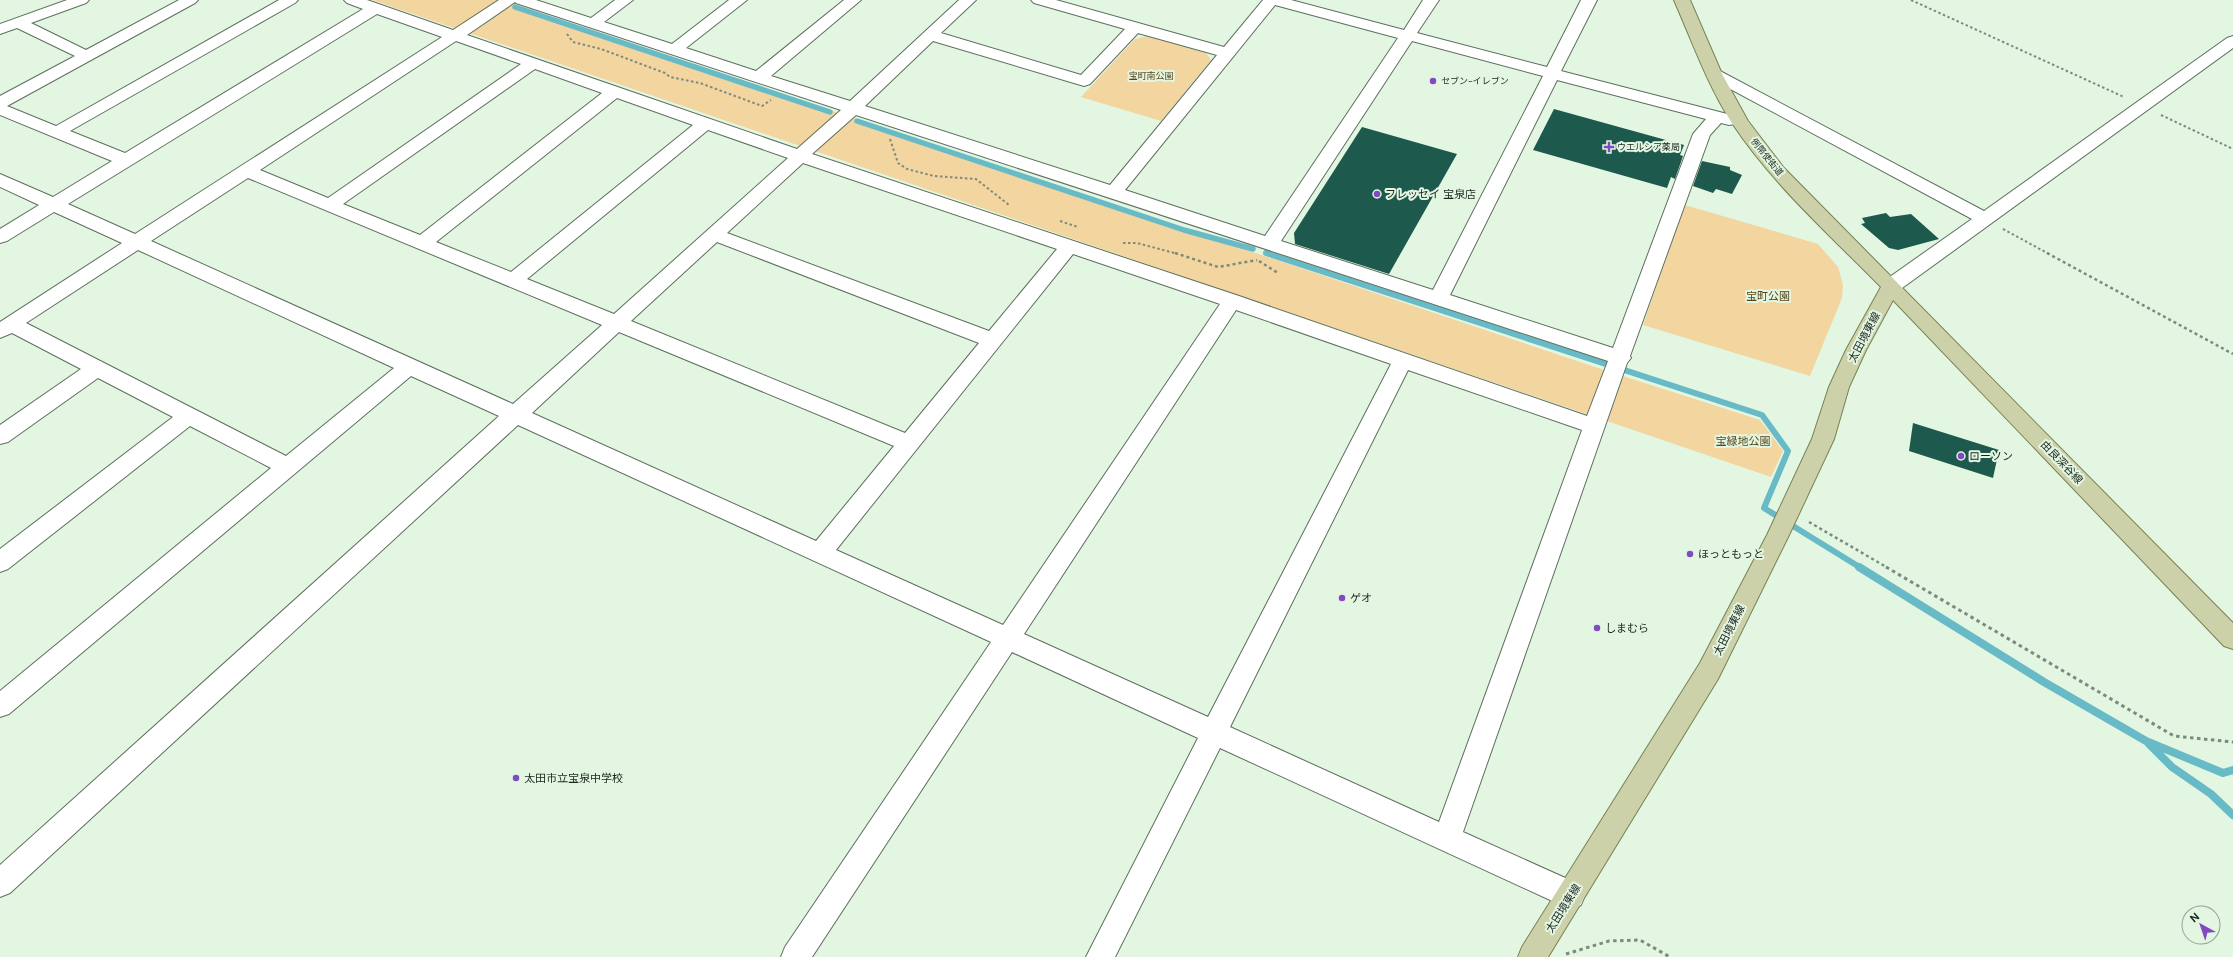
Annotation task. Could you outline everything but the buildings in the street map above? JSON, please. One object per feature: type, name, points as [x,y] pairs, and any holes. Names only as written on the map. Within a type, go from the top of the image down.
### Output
[{"type":"main road","name":"例幣使街道","points":[[1682,0],[1714,74],[1740,122],[1778,172],[1891,286]]},
{"type":"main road","name":"太田境東線","points":[[1532,957],[1709,671],[1823,439],[1839,387],[1856,350],[1891,286]]},
{"type":"main road","name":"由良深谷線","points":[[1891,286],[2233,639]]},
{"type":"street","points":[[0,30],[81,0]]},
{"type":"street","points":[[155,0],[176,8]]},
{"type":"street","points":[[0,103],[190,0]]},
{"type":"street","points":[[57,132],[290,0]]},
{"type":"street","points":[[352,0],[707,122],[800,156],[1232,301],[1594,426]]},
{"type":"street","points":[[6,327],[452,35],[508,0]]},
{"type":"street","points":[[521,0],[1620,358]]},
{"type":"street","points":[[593,23],[626,0]]},
{"type":"street","points":[[675,49],[739,0]]},
{"type":"street","points":[[759,77],[853,0]]},
{"type":"street","points":[[0,883],[712,234],[853,108],[968,0]]},
{"type":"street","points":[[1039,0],[1228,53]]},
{"type":"street","points":[[1113,193],[1272,0],[1716,118],[1740,122]]},
{"type":"street","points":[[1269,244],[1431,0]]},
{"type":"street","points":[[1438,299],[1553,74],[1589,0]]},
{"type":"street","points":[[0,237],[376,8]]},
{"type":"street","points":[[18,23],[86,56]]},
{"type":"street","points":[[930,35],[1084,81],[1135,27]]},
{"type":"street","points":[[1891,286],[2233,41]]},
{"type":"street","points":[[330,205],[533,63]]},
{"type":"street","points":[[1714,74],[1985,219]]},
{"type":"street","points":[[422,243],[615,91]]},
{"type":"street","points":[[0,109],[126,160]]},
{"type":"street","points":[[1447,838],[1594,426],[1702,134],[1716,118]]},
{"type":"street","points":[[514,280],[707,122]]},
{"type":"street","points":[[246,171],[909,443]]},
{"type":"street","points":[[0,180],[1571,895]]},
{"type":"street","points":[[712,234],[993,340]]},
{"type":"street","points":[[820,553],[1070,246]]},
{"type":"street","points":[[795,957],[1005,638],[1232,301]]},
{"type":"street","points":[[6,327],[98,368],[288,466]]},
{"type":"street","points":[[1100,957],[1403,360]]},
{"type":"street","points":[[0,706],[410,366]]},
{"type":"street","points":[[0,436],[98,368]]},
{"type":"street","points":[[0,562],[190,415]]},
{"type":"path","points":[[1911,0],[2233,148]]},
{"type":"path","points":[[566,31],[573,42],[602,50],[665,73],[670,77],[700,83],[762,106],[772,99]]},
{"type":"path","points":[[889,137],[898,163],[907,169],[934,176],[976,179],[1009,206],[1016,208]]},
{"type":"path","points":[[1985,219],[2233,354]]},
{"type":"path","points":[[1057,220],[1085,230]]},
{"type":"path","points":[[1115,243],[1137,243],[1163,249],[1218,267],[1257,260],[1278,273]]},
{"type":"path","points":[[1257,260],[1269,244]]},
{"type":"path","points":[[1786,517],[2174,736],[2233,742]]},
{"type":"path","points":[[1561,955],[1609,941],[1640,940],[1670,957]]},
{"type":"green space","name":"宝緑地公園","points":[[372,0],[502,0],[1601,369],[1760,420],[1783,451],[1771,477]]},
{"type":"green space","name":"宝町南公園","points":[[1147,36],[1206,53],[1211,60],[1161,121],[1081,97],[1135,39]]},
{"type":"green space","name":"宝町公園","points":[[1685,205],[1818,244],[1838,267],[1843,285],[1842,298],[1810,376],[1643,325]]},
{"type":"waterway","points":[[515,7],[830,112]]},
{"type":"waterway","points":[[857,121],[1184,230],[1253,249]]},
{"type":"waterway","points":[[1269,254],[1266,253],[1762,415],[1788,451],[1764,508],[1861,568]]},
{"type":"waterway","points":[[1859,567],[2044,682],[2146,741],[2223,773],[2233,770]]},
{"type":"waterway","points":[[2149,744],[2172,767],[2211,794],[2233,815]]},
{"type":"place","name":"セブン-イレブン","points":[[1433,81]]},
{"type":"place","name":"ウエルシア薬局","points":[[1609,147]]},
{"type":"place","name":"フレッセイ 宝泉店","points":[[1377,194]]},
{"type":"place","name":"ローソン","points":[[1961,456]]},
{"type":"place","name":"ほっともっと","points":[[1690,554]]},
{"type":"place","name":"ゲオ","points":[[1342,598]]},
{"type":"place","name":"しまむら","points":[[1597,628]]},
{"type":"place","name":"太田市立宝泉中学校","points":[[516,778]]}]
